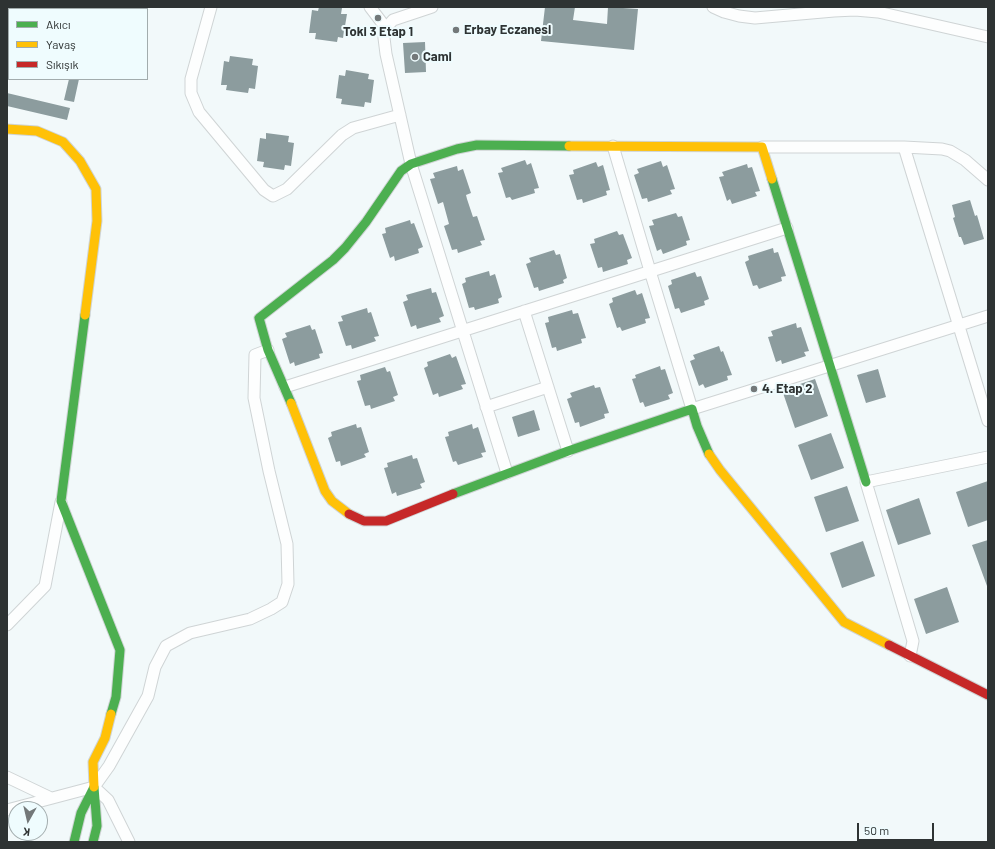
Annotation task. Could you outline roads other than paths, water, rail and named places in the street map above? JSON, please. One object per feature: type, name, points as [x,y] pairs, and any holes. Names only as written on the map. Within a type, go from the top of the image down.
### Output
[{"type":"street","points":[[211,7],[191,79],[192,93],[199,112],[264,190],[273,196],[287,189],[342,135],[353,128],[400,115]]},
{"type":"street","points":[[370,7],[386,28]]},
{"type":"street","points":[[432,7],[394,20],[386,28],[384,38],[386,54],[411,164],[464,330],[507,473]]},
{"type":"street","points":[[713,7],[724,12],[755,18],[770,18],[834,11],[855,10],[878,12],[988,37]]},
{"type":"street","points":[[7,129],[37,132],[63,142],[80,161],[96,189],[97,221],[61,502],[45,586],[7,625]]},
{"type":"street","points":[[988,180],[965,160],[950,151],[942,149],[904,147],[477,145],[456,149],[411,164],[401,171],[366,222],[345,248],[333,260],[258,318],[268,350],[285,386],[325,491],[332,501],[352,516],[364,521],[378,522],[386,521],[568,450],[958,324],[988,316]]},
{"type":"street","points":[[613,146],[697,426],[708,452],[720,470],[844,622],[988,695]]},
{"type":"street","points":[[762,147],[866,482],[913,641],[910,656]]},
{"type":"street","points":[[904,147],[988,421]]},
{"type":"street","points":[[285,386],[787,228]]},
{"type":"street","points":[[524,311],[568,450]]},
{"type":"street","points":[[74,842],[81,813],[94,787],[109,766],[148,696],[155,667],[166,646],[190,634],[250,619],[282,602],[288,584],[287,544],[268,471],[254,398],[255,356],[268,350]]},
{"type":"street","points":[[486,407],[548,387]]},
{"type":"street","points":[[866,482],[988,456]]},
{"type":"street","points":[[61,502],[120,650],[116,697],[105,738],[93,762],[97,826],[94,842]]},
{"type":"street","points":[[7,777],[51,798]]},
{"type":"street","points":[[7,810],[94,787]]},
{"type":"street","points":[[94,787],[108,800],[129,842]]},
{"type":"place","name":"Toki 3 Etap 1","points":[[378,18]]},
{"type":"place","name":"Erbay Eczanesi","points":[[456,30]]},
{"type":"place","name":"Cami","points":[[415,57]]},
{"type":"place","name":"4. Etap 2","points":[[754,389]]}]
